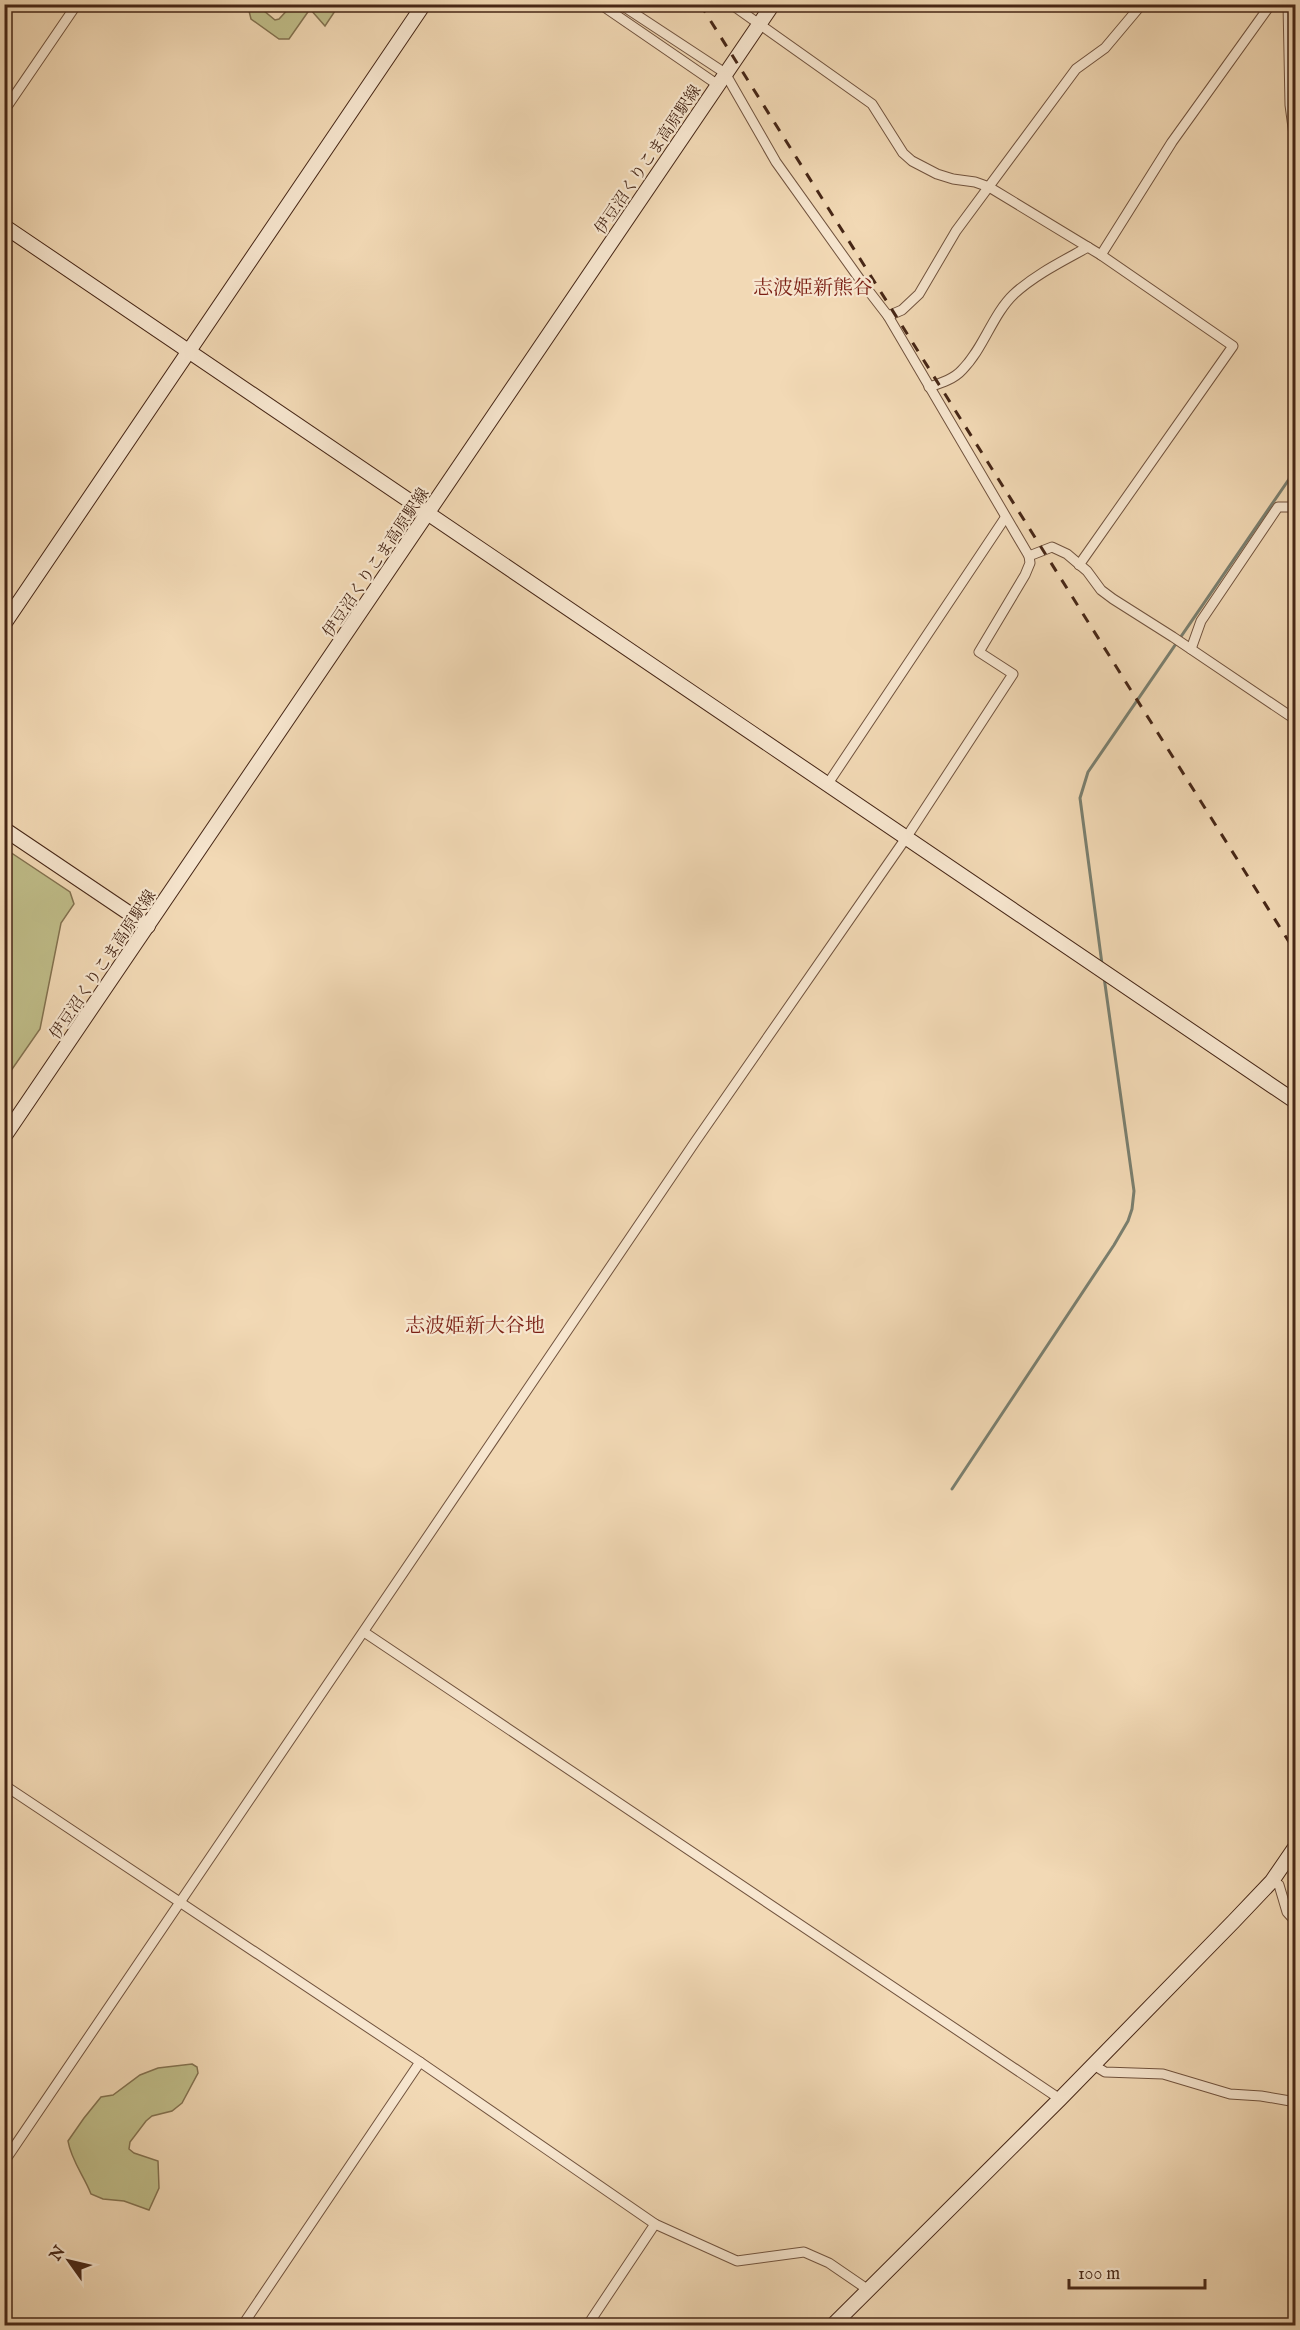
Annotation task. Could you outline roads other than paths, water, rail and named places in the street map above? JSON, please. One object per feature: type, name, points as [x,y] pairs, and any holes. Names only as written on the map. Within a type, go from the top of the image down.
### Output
[{"type":"street","points":[[4,111],[77,4]]},
{"type":"street","points":[[4,624],[424,4]]},
{"type":"street","points":[[4,2162],[695,1142],[906,838],[1013,674],[979,652],[1025,575],[1030,563],[1029,556],[888,316],[776,162],[722,79],[653,26],[620,4]]},
{"type":"street","points":[[731,4],[872,104],[903,153],[912,161],[937,174],[989,187],[1101,255],[1233,346],[1079,565]]},
{"type":"street","name":"伊豆沼くりこま高原駅線","points":[[4,1137],[773,4]]},
{"type":"street","points":[[888,316],[902,310],[919,294],[956,231],[1076,69],[1105,48],[1142,4]]},
{"type":"street","points":[[1101,255],[1172,142],[1270,4]]},
{"type":"street","points":[[1288,4],[1290,105],[1296,150]]},
{"type":"street","points":[[601,5],[656,42],[722,79]]},
{"type":"street","points":[[653,26],[656,42]]},
{"type":"street","points":[[4,226],[1296,1102]]},
{"type":"street","points":[[929,387],[949,380],[962,370],[1014,294],[1040,274],[1088,247]]},
{"type":"street","points":[[1188,647],[1201,621],[1278,507],[1296,507]]},
{"type":"street","points":[[827,784],[1005,518]]},
{"type":"street","points":[[1029,556],[1052,546],[1079,565],[1101,590],[1113,599],[1296,720]]},
{"type":"street","points":[[4,829],[148,926]]},
{"type":"street","points":[[364,1632],[1060,2099]]},
{"type":"street","points":[[4,1785],[60,1820],[420,2062],[655,2224],[737,2261],[804,2252],[829,2263],[867,2289]]},
{"type":"street","points":[[832,2325],[1060,2099],[1272,1881],[1296,1846]]},
{"type":"street","points":[[1272,1881],[1279,1885],[1287,1912],[1296,1922]]},
{"type":"street","points":[[242,2325],[420,2062]]},
{"type":"street","points":[[1092,2064],[1105,2072],[1163,2074],[1230,2094],[1296,2102]]},
{"type":"street","points":[[587,2325],[655,2224]]},
{"type":"waterway","points":[[1293,30],[1295,4]]},
{"type":"waterway","points":[[1294,97],[1296,113]]},
{"type":"waterway","points":[[1102,964],[1080,798],[1088,772],[1296,469]]},
{"type":"waterway","points":[[952,1489],[1114,1245],[1132,1209],[1134,1191],[1104,977]]},
{"type":"railway","points":[[700,4],[1296,953]]},
{"type":"district","name":"志波姫新熊谷","points":[[813,287]]},
{"type":"district","name":"志波姫新大谷地","points":[[475,1325]]}]
